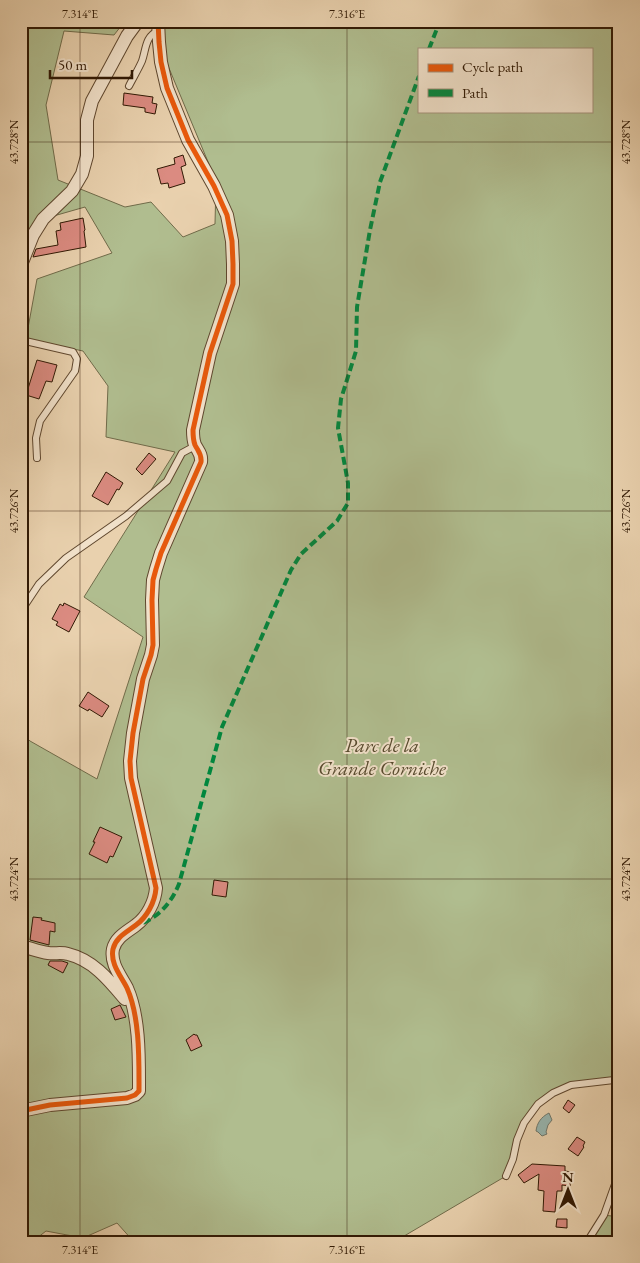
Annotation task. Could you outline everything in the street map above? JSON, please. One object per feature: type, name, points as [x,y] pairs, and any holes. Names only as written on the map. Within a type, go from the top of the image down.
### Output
[{"type":"street","points":[[21,265],[33,235],[43,219],[72,191],[82,174],[87,156],[88,120],[92,101],[127,36],[138,21]]},
{"type":"street","points":[[21,1111],[50,1105],[127,1098],[139,1091],[136,1031],[131,1000],[113,962],[113,949],[119,939],[137,924],[148,910],[154,901],[156,888],[131,778],[131,748],[143,679],[152,652],[152,600],[156,569],[161,553],[201,462],[201,455],[193,440],[193,430],[208,362],[233,284],[232,241],[226,215],[214,186],[188,140],[167,88],[161,62],[158,26]]},
{"type":"street","points":[[21,946],[49,953],[69,954],[82,959],[105,975],[125,999],[131,1000]]},
{"type":"lane","points":[[129,86],[142,61],[148,40],[158,26]]},
{"type":"lane","points":[[21,340],[73,352],[77,359],[75,371],[40,421],[36,438],[37,458]]},
{"type":"lane","points":[[21,611],[39,584],[66,558],[126,516],[167,482],[182,453],[195,446]]},
{"type":"lane","points":[[506,1176],[524,1123],[538,1104],[553,1093],[571,1085],[619,1078]]},
{"type":"lane","points":[[587,1242],[604,1215],[619,1173]]},
{"type":"green space","name":"Parc de la Grande Corniche","points":[[21,21],[125,21],[114,35],[64,31],[46,105],[58,180],[125,207],[151,202],[183,237],[215,224],[216,181],[166,61],[163,21],[619,21],[619,1078],[553,1093],[524,1123],[506,1176],[394,1242],[134,1242],[117,1223],[83,1238],[46,1231],[32,1242],[21,1242],[21,733],[30,741],[97,779],[143,637],[84,597],[175,452],[106,437],[108,386],[83,351],[26,339],[37,279],[112,253],[85,207],[43,219],[21,265]]},
{"type":"green space","points":[[604,1215],[619,1217],[619,1242],[586,1242]]},
{"type":"water","points":[[549,1113],[552,1120],[548,1125],[547,1134],[542,1136],[536,1131],[537,1125]]},
{"type":"building","points":[[124,93],[153,97],[152,103],[157,104],[155,114],[145,112],[145,108],[123,105]]},
{"type":"building","points":[[183,155],[186,165],[181,167],[185,183],[169,188],[168,183],[161,184],[157,169],[175,164],[174,158]]},
{"type":"building","points":[[83,218],[86,247],[33,257],[36,249],[58,245],[56,231],[61,230],[60,223]]},
{"type":"building","points":[[37,360],[57,365],[52,382],[46,381],[39,399],[26,395]]},
{"type":"building","points":[[149,453],[156,459],[142,475],[136,469]]},
{"type":"building","points":[[106,472],[123,483],[119,490],[117,489],[108,505],[92,496]]},
{"type":"building","points":[[64,603],[80,611],[69,632],[56,625],[58,622],[52,619],[60,604],[63,606]]},
{"type":"building","points":[[88,692],[109,706],[102,717],[89,709],[88,711],[79,706]]},
{"type":"building","points":[[100,827],[122,837],[113,857],[110,856],[107,863],[89,854]]},
{"type":"building","points":[[214,880],[228,882],[226,897],[212,895]]},
{"type":"building","points":[[33,917],[55,923],[55,932],[50,931],[49,945],[30,940]]},
{"type":"building","points":[[50,961],[68,963],[63,973],[48,965]]},
{"type":"building","points":[[120,1005],[126,1017],[115,1020],[111,1009]]},
{"type":"building","points":[[194,1034],[197,1035],[202,1046],[191,1051],[186,1040]]},
{"type":"building","points":[[568,1100],[575,1105],[569,1113],[563,1108]]},
{"type":"building","points":[[577,1137],[585,1142],[578,1156],[568,1149]]},
{"type":"building","points":[[532,1164],[565,1166],[565,1171],[571,1172],[570,1186],[562,1185],[562,1191],[557,1191],[555,1212],[543,1211],[544,1191],[538,1190],[539,1174],[524,1183],[518,1175]]},
{"type":"building","points":[[557,1219],[567,1219],[567,1228],[556,1227]]},
{"type":"marked path","points":[[429,48],[440,21]]},
{"type":"marked path","points":[[143,923],[165,907],[179,884],[222,727],[291,570],[301,554],[337,521],[348,503],[348,483],[338,428],[341,399],[356,351],[357,307],[380,182],[418,79]]},
{"type":"cycle path","points":[[21,1111],[50,1105],[127,1098],[139,1091],[137,1025],[131,999],[115,965],[112,954],[114,945],[119,938],[140,922],[147,913],[154,899],[156,888],[131,778],[130,761],[133,733],[143,679],[153,645],[153,580],[161,553],[201,462],[195,445],[193,430],[210,353],[233,284],[232,241],[227,215],[214,186],[188,140],[167,88],[161,62],[158,21]]}]
